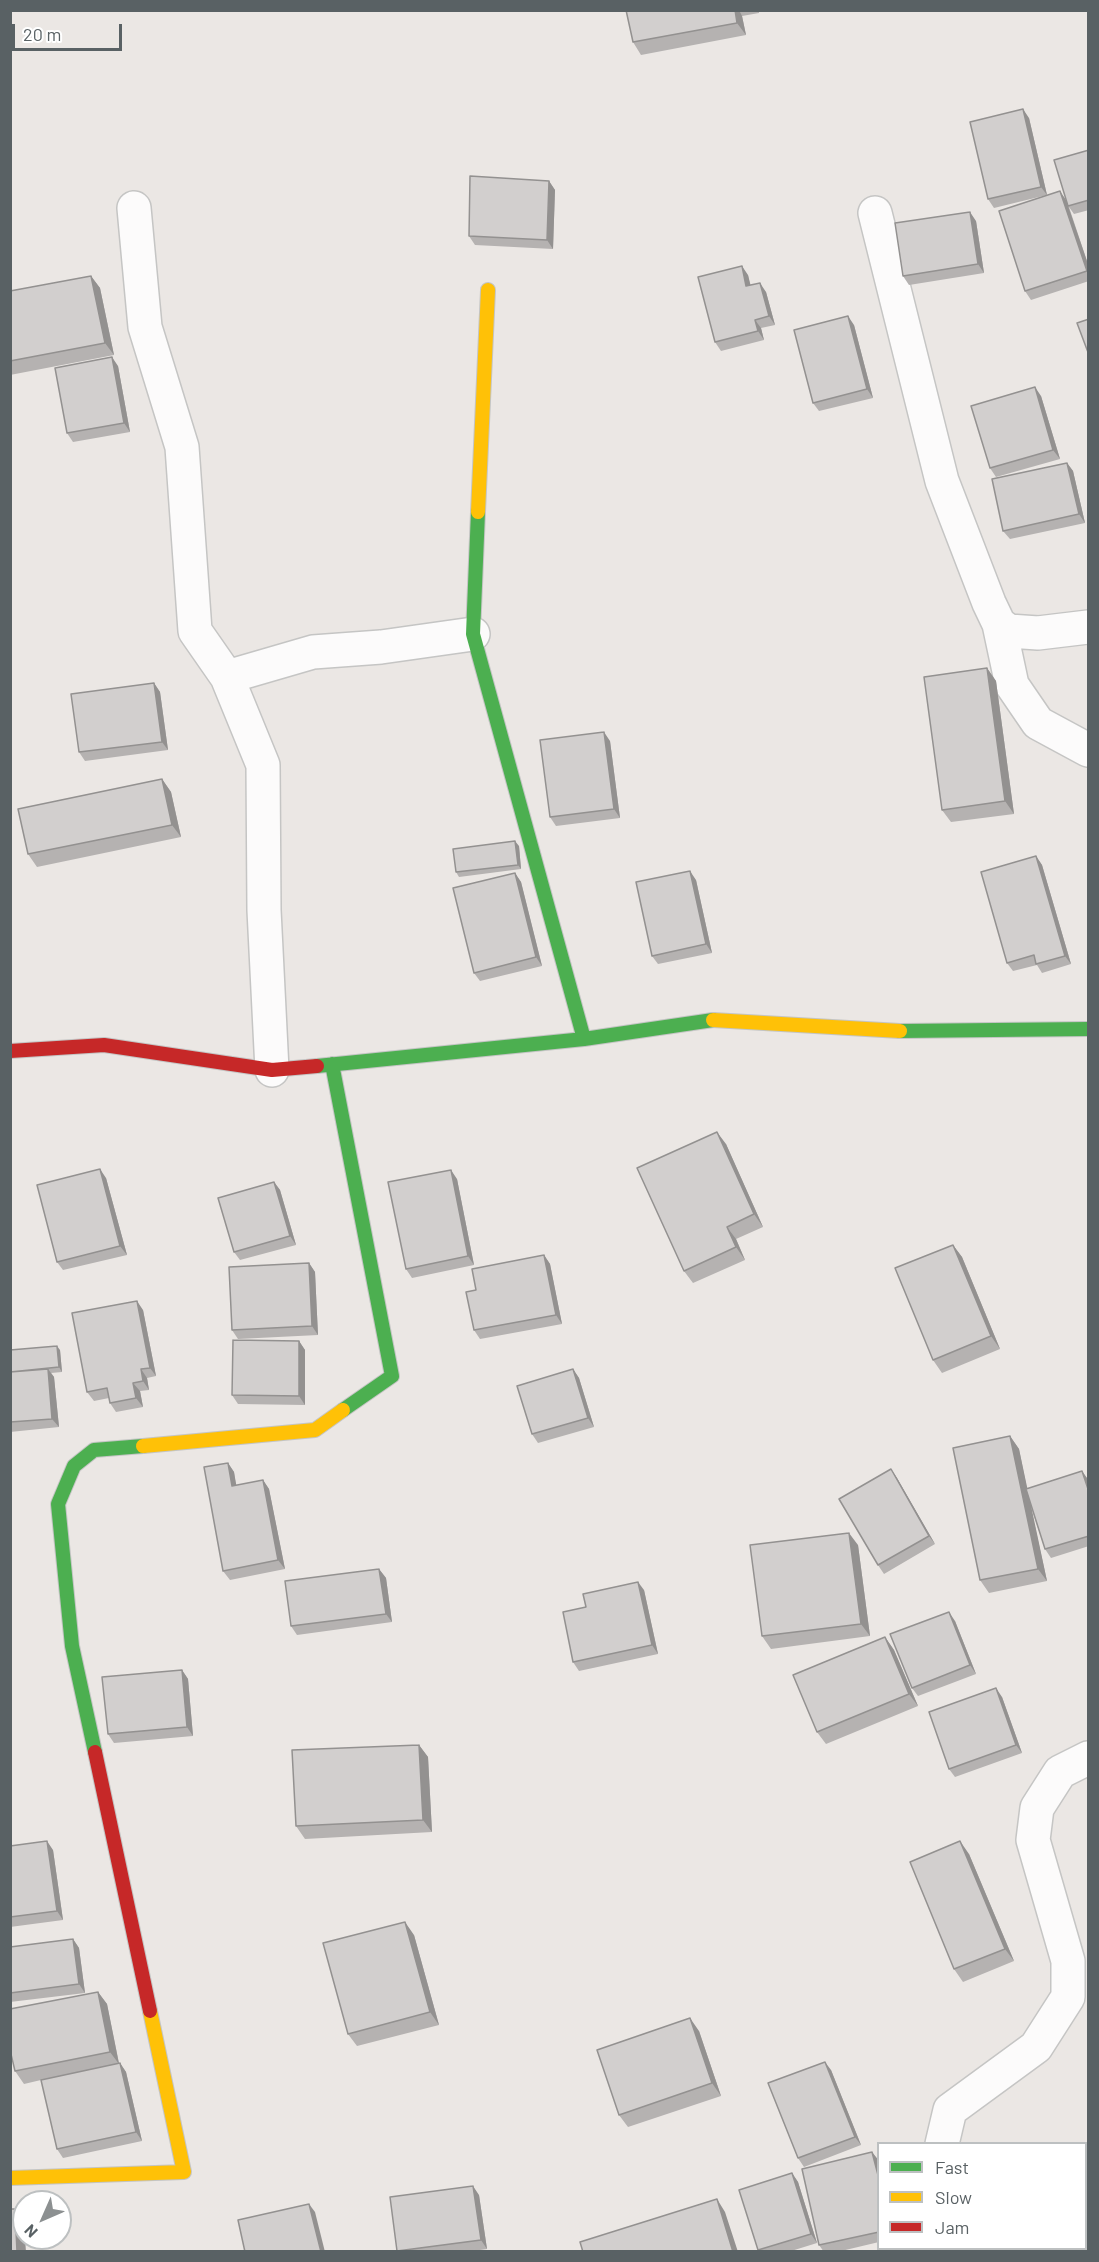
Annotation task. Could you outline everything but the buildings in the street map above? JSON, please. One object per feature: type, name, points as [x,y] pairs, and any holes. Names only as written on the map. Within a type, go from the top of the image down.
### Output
[{"type":"street","points":[[134,208],[145,327],[182,447],[195,631],[226,677],[263,765],[264,910],[272,1070]]},
{"type":"street","points":[[875,213],[942,481],[999,624],[1012,685],[1038,723],[1089,750]]},
{"type":"street","points":[[488,290],[473,634],[584,1040]]},
{"type":"street","points":[[999,624],[1010,631],[1038,633],[1089,627]]},
{"type":"street","points":[[226,677],[313,652],[381,647],[473,634]]},
{"type":"street","points":[[10,1052],[104,1045],[272,1070],[584,1040],[706,1020],[918,1032],[1089,1029]]},
{"type":"street","points":[[10,2178],[184,2172],[72,1646],[58,1504],[74,1466],[94,1450],[315,1430],[392,1376],[332,1064]]},
{"type":"street","points":[[942,2142],[950,2110],[1036,2047],[1068,1997],[1068,1961],[1033,1840],[1037,1808],[1060,1772],[1089,1758]]},
{"type":"traffic: fast","points":[[478,512],[473,634],[584,1039]]},
{"type":"traffic: fast","points":[[317,1066],[584,1039],[713,1020]]},
{"type":"traffic: fast","points":[[900,1031],[1088,1029]]},
{"type":"traffic: fast","points":[[332,1064],[392,1376],[343,1410]]},
{"type":"traffic: fast","points":[[95,1752],[72,1646],[58,1504],[74,1466],[94,1450],[143,1446]]},
{"type":"traffic: slow","points":[[478,512],[488,290]]},
{"type":"traffic: slow","points":[[713,1020],[900,1031]]},
{"type":"traffic: slow","points":[[143,1446],[315,1430],[343,1410]]},
{"type":"traffic: slow","points":[[10,2178],[184,2172],[150,2011]]},
{"type":"traffic: jam","points":[[10,1051],[104,1045],[272,1070],[317,1066]]},
{"type":"traffic: jam","points":[[95,1752],[150,2011]]}]
